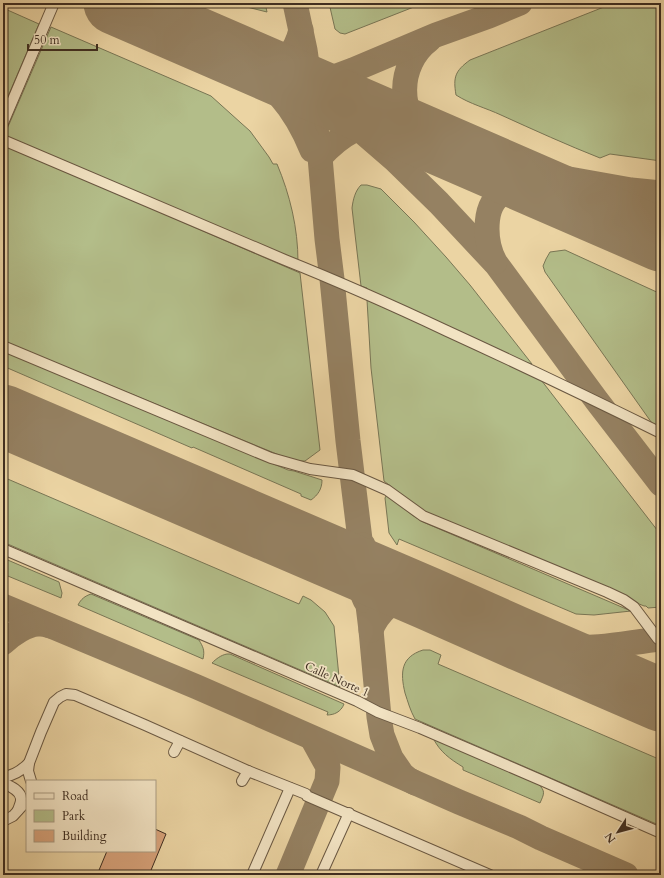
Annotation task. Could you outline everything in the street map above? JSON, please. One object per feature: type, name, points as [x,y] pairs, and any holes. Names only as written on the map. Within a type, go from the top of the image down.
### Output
[{"type":"lane","points":[[3,123],[54,3]]},
{"type":"lane","points":[[3,140],[370,295],[530,369],[661,433]]},
{"type":"lane","points":[[3,346],[271,458],[310,469],[353,475],[387,490],[423,516],[624,600],[634,607],[658,639]]},
{"type":"lane","name":"Calle Norte 1","points":[[3,549],[661,833]]},
{"type":"lane","points":[[31,780],[28,771],[29,763],[54,702],[66,694],[75,695],[490,875]]},
{"type":"lane","points":[[174,752],[180,741]]},
{"type":"lane","points":[[3,778],[11,776],[29,763]]},
{"type":"lane","points":[[242,781],[248,771]]},
{"type":"lane","points":[[3,782],[12,786],[20,794],[21,800],[18,810]]},
{"type":"lane","points":[[252,875],[290,788]]},
{"type":"lane","points":[[3,821],[13,816],[26,800]]},
{"type":"lane","points":[[321,875],[349,813]]},
{"type":"green space","points":[[235,3],[265,3],[267,12],[243,6]]},
{"type":"green space","points":[[329,3],[424,3],[345,34],[340,33],[335,29]]},
{"type":"green space","points":[[614,3],[661,3],[661,161],[610,154],[600,158],[456,95],[456,75],[458,71],[470,60]]},
{"type":"green space","points":[[3,8],[39,24],[3,108]]},
{"type":"green space","points":[[51,27],[211,96],[250,131],[273,164],[277,164],[282,176],[295,224],[298,262],[4,136]]},
{"type":"green space","points":[[3,144],[300,273],[320,450],[305,461],[299,461],[279,455],[3,341]]},
{"type":"green space","points":[[361,185],[381,189],[414,222],[470,285],[532,364],[508,357],[369,292],[367,288],[361,286],[352,208],[357,190]]},
{"type":"green space","points":[[565,250],[661,294],[661,429],[654,426],[545,272],[543,266],[550,252]]},
{"type":"green space","points":[[367,300],[538,376],[661,535],[661,607],[648,608],[422,511],[384,481],[371,368]]},
{"type":"green space","points":[[3,350],[288,470],[322,480],[318,494],[311,500],[301,496],[301,494],[3,366]]},
{"type":"green space","points":[[3,477],[299,604],[303,596],[311,600],[325,612],[334,626],[340,687],[3,542]]},
{"type":"green space","points":[[387,494],[412,515],[423,522],[631,611],[594,615],[576,614],[399,539],[397,545],[389,533],[385,498]]},
{"type":"green space","points":[[3,558],[59,582],[62,593],[61,598],[3,574]]},
{"type":"green space","points":[[91,594],[199,640],[204,653],[203,659],[78,605],[83,598]]},
{"type":"green space","points":[[423,650],[430,650],[441,655],[438,664],[661,760],[661,826],[415,719],[405,693],[403,685],[403,672],[406,661],[416,653]]},
{"type":"green space","points":[[227,654],[344,704],[337,712],[327,715],[328,712],[212,663],[219,657]]},
{"type":"green space","points":[[433,738],[538,784],[544,793],[540,803],[463,770],[463,767],[442,751]]},
{"type":"building","points":[[156,829],[166,834],[149,875],[97,875],[107,852],[156,852]]},
{"type":"taxiway","points":[[295,3],[305,50],[320,157],[348,441],[371,630],[379,717],[382,735],[391,758],[402,774],[415,783]]},
{"type":"taxiway","points":[[294,79],[309,81],[337,76],[436,35],[520,3]]},
{"type":"taxiway","points":[[258,65],[275,63],[287,57],[292,52],[301,30]]},
{"type":"taxiway","points":[[429,40],[418,50],[411,62],[406,76],[405,90],[406,104],[411,117],[418,129],[429,139]]},
{"type":"taxiway","points":[[240,57],[271,86],[290,108],[306,135],[312,150]]},
{"type":"taxiway","points":[[284,76],[311,97],[358,128],[395,160],[439,203],[497,265],[597,401],[661,484]]},
{"type":"taxiway","points":[[320,157],[336,142],[352,131],[370,125],[393,123]]},
{"type":"taxiway","points":[[471,157],[513,169],[631,190],[661,193]]},
{"type":"taxiway","points":[[495,262],[487,238],[490,207],[500,195],[508,191],[537,187]]},
{"type":"taxiway","points":[[363,545],[374,563],[389,578],[407,589],[427,598]]},
{"type":"taxiway","points":[[316,550],[351,577],[357,584],[365,600]]},
{"type":"taxiway","points":[[371,630],[377,618],[393,602],[406,596],[418,595],[426,597]]},
{"type":"taxiway","points":[[3,606],[197,687],[626,875]]},
{"type":"taxiway","points":[[3,643],[15,633],[30,625],[44,624],[50,626]]},
{"type":"taxiway","points":[[515,637],[553,645],[578,648],[602,647],[661,639]]},
{"type":"taxiway","points":[[288,875],[327,781],[328,767],[312,738]]},
{"type":"runway","points":[[115,3],[661,240]]},
{"type":"runway","points":[[3,416],[661,700]]}]
